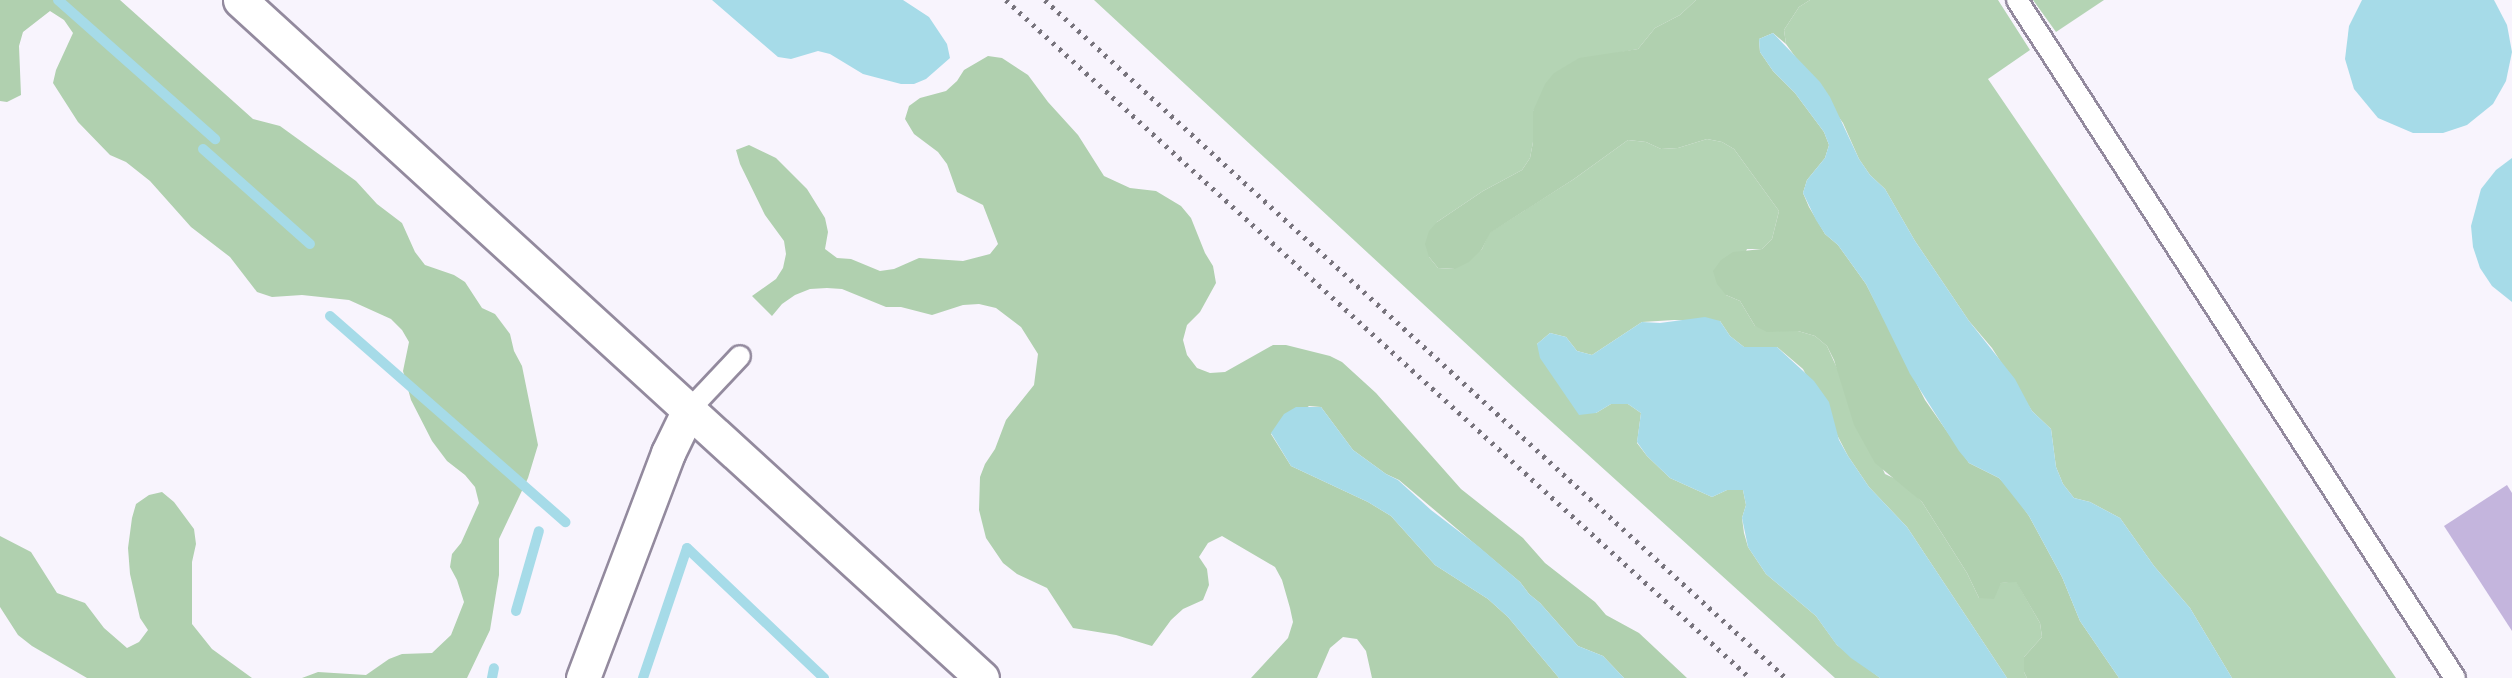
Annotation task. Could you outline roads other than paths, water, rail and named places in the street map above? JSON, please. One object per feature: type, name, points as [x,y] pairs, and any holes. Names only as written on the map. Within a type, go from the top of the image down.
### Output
[{"type":"main road","points":[[240,0],[982,678]]},
{"type":"main road","points":[[583,678],[668,453],[689,410]]},
{"type":"lane","points":[[2018,0],[2455,678]]},
{"type":"lane","points":[[689,410],[740,356]]},
{"type":"water","points":[[712,0],[903,0],[929,17],[947,44],[950,58],[926,79],[914,84],[901,84],[863,74],[830,54],[818,51],[791,59],[778,57]]},
{"type":"water","points":[[2362,0],[2494,0],[2507,25],[2512,52],[2506,81],[2493,104],[2467,125],[2443,133],[2413,133],[2378,118],[2354,89],[2345,59],[2349,26]]},
{"type":"water","points":[[1773,33],[1820,82],[1830,97],[1859,159],[1870,175],[1885,189],[1915,241],[1969,321],[2015,379],[2032,411],[2051,429],[2056,467],[2063,484],[2074,498],[2090,502],[2120,518],[2154,566],[2190,608],[2232,678],[2119,678],[2080,621],[2062,577],[2029,516],[1999,478],[1969,463],[1959,451],[1910,374],[1866,284],[1838,245],[1825,234],[1816,220],[1803,193],[1807,180],[1825,158],[1829,145],[1824,132],[1760,52],[1759,39]]},
{"type":"water","points":[[2512,158],[2512,302],[2492,286],[2480,268],[2473,247],[2471,226],[2481,189],[2496,170]]},
{"type":"water","points":[[1705,317],[1720,321],[1730,336],[1744,347],[1777,347],[1814,381],[1829,402],[1839,440],[1848,456],[1869,487],[1907,527],[2007,678],[1880,678],[1851,658],[1836,644],[1816,616],[1766,574],[1748,547],[1742,518],[1746,505],[1743,490],[1727,490],[1712,497],[1670,478],[1647,456],[1637,442],[1641,413],[1628,404],[1611,404],[1596,413],[1579,415],[1540,358],[1537,344],[1550,333],[1566,337],[1577,351],[1592,355],[1642,322],[1660,323]]},
{"type":"water","points":[[1296,407],[1321,407],[1353,450],[1398,480],[1431,510],[1478,546],[1520,582],[1578,646],[1603,656],[1624,678],[1559,678],[1508,617],[1488,599],[1435,565],[1391,516],[1368,502],[1291,466],[1271,433],[1284,414]]},
{"type":"waterway","points":[[58,0],[215,139]]},
{"type":"waterway","points":[[203,149],[310,244]]},
{"type":"waterway","points":[[330,316],[565,522]]},
{"type":"waterway","points":[[516,611],[539,531]]},
{"type":"waterway","points":[[643,678],[687,548],[824,678]]},
{"type":"waterway","points":[[492,678],[494,668]]},
{"type":"railway","points":[[1006,0],[1750,678]]},
{"type":"railway","points":[[1045,0],[1786,678]]}]
